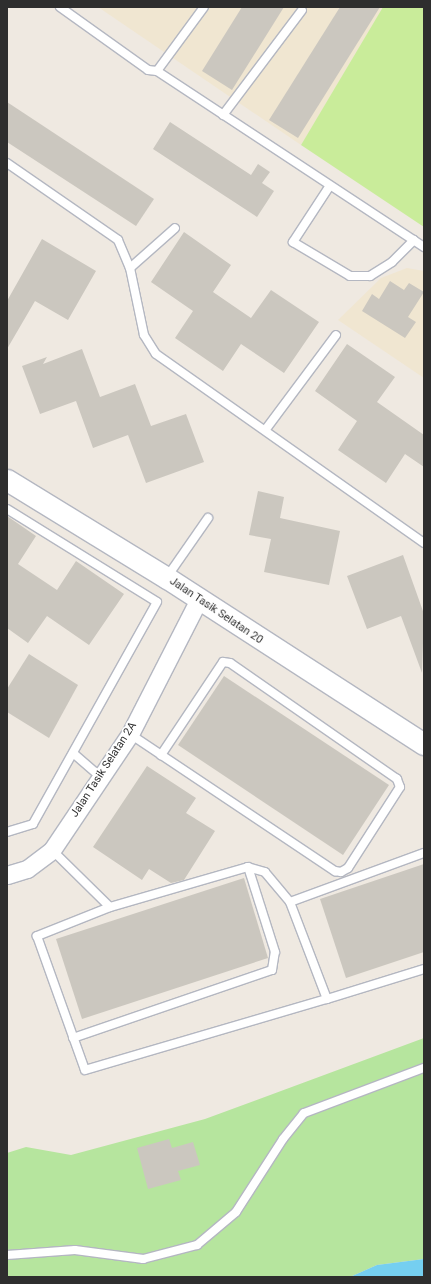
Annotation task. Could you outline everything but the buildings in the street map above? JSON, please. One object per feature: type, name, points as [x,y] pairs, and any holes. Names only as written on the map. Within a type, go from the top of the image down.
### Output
[{"type":"street","name":"Jalan Tasik Selatan 20","points":[[7,480],[167,578],[424,744]]},
{"type":"street","name":"Jalan Tasik Selatan 2A","points":[[7,875],[28,869],[52,850],[130,734],[199,599]]},
{"type":"lane","points":[[60,7],[148,70],[157,71],[329,187],[424,247]]},
{"type":"lane","points":[[157,71],[204,7]]},
{"type":"lane","points":[[223,115],[302,10]]},
{"type":"lane","points":[[7,163],[118,240],[130,268],[144,335],[156,354],[266,428],[424,543]]},
{"type":"lane","points":[[329,187],[293,242],[350,276],[370,276],[392,262],[414,240]]},
{"type":"lane","points":[[130,268],[175,228]]},
{"type":"lane","points":[[266,428],[336,335]]},
{"type":"lane","points":[[7,509],[157,602],[33,824],[7,832]]},
{"type":"lane","points":[[167,578],[208,518]]},
{"type":"lane","points":[[130,734],[161,755],[341,872],[400,787],[397,780],[230,663],[223,662],[161,755]]},
{"type":"lane","points":[[72,753],[101,777]]},
{"type":"lane","points":[[52,850],[110,906]]},
{"type":"lane","points":[[290,902],[424,853]]},
{"type":"lane","points":[[73,1038],[272,970],[275,952],[248,867]]},
{"type":"lane","points":[[327,1000],[290,902],[265,872],[248,867],[110,906],[37,936],[85,1070],[327,1000],[424,969]]},
{"type":"lane","points":[[7,1255],[75,1250],[143,1259],[197,1245],[236,1212],[283,1139],[304,1113],[424,1068]]},
{"type":"shaded area","points":[[98,7],[383,7],[301,145]]},
{"type":"shaded area","points":[[407,268],[424,271],[424,378],[338,320],[381,278]]},
{"type":"green space","points":[[383,7],[424,7],[424,227],[301,145]]},
{"type":"green space","points":[[424,1038],[424,1259],[377,1265],[350,1277],[7,1277],[7,1153],[26,1147],[71,1155],[205,1119]]},
{"type":"water","points":[[424,1259],[424,1277],[350,1277],[377,1265]]}]
